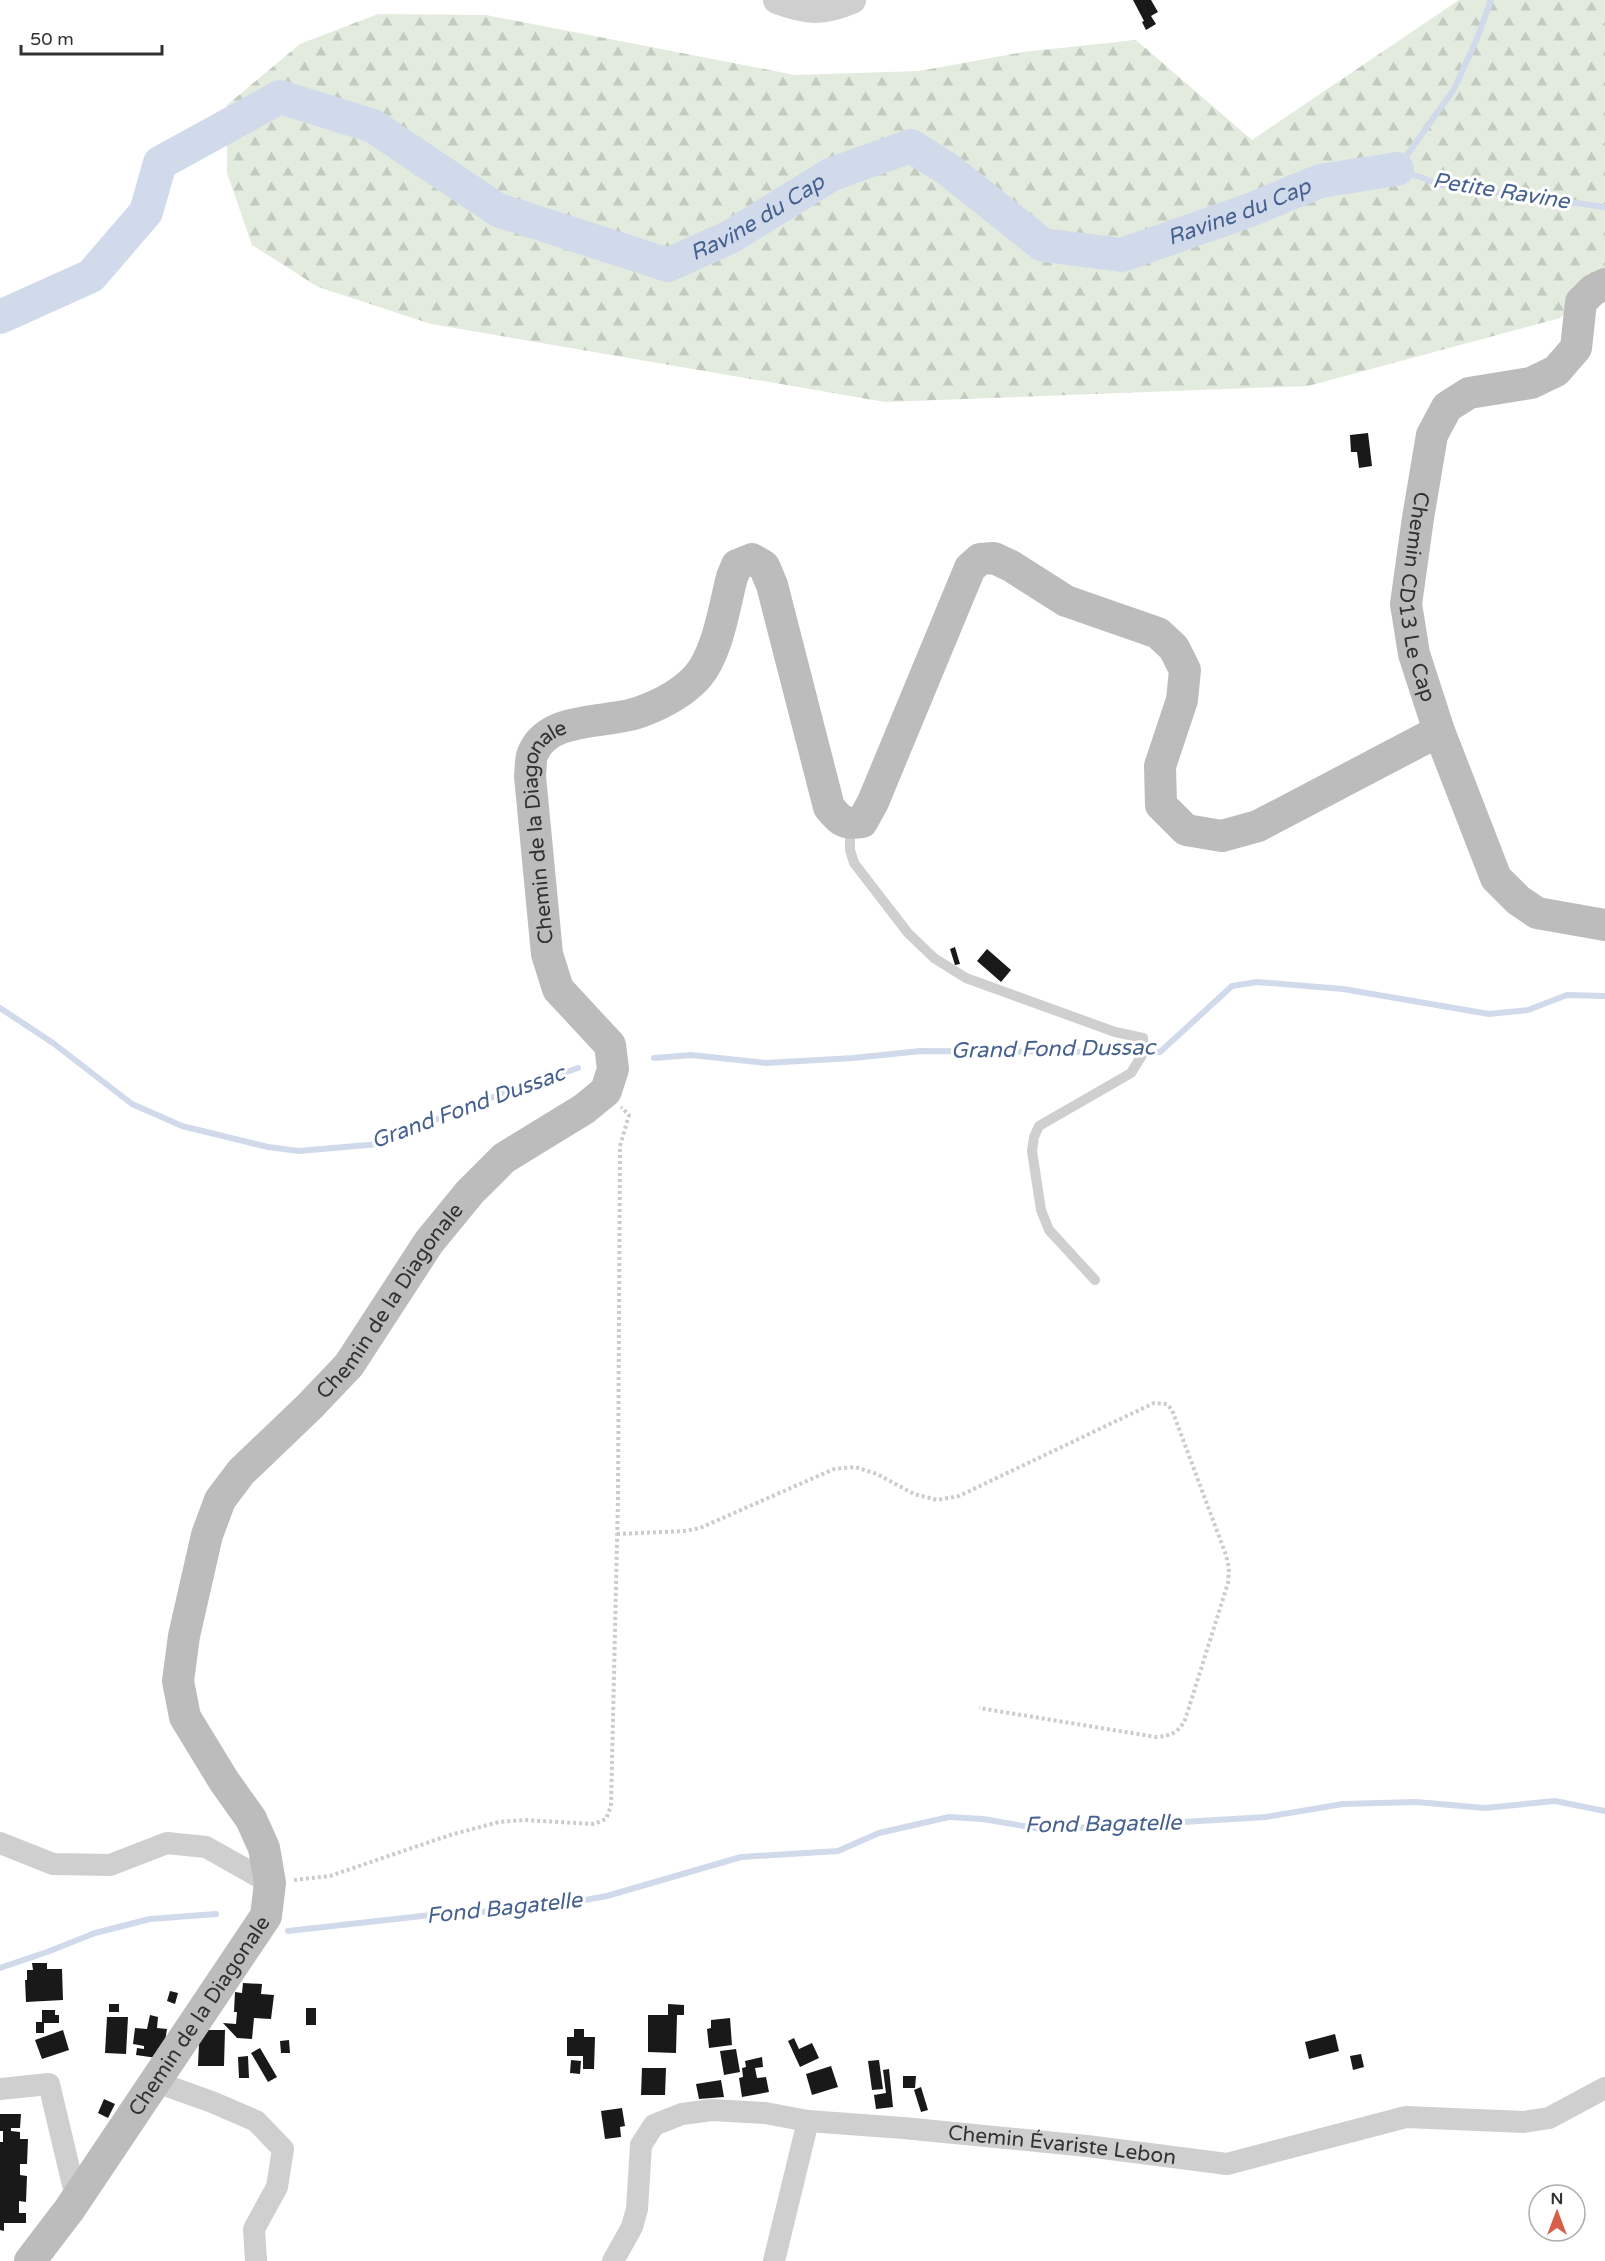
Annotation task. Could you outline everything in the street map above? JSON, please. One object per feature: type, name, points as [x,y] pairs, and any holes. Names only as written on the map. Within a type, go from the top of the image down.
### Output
[{"type":"main road","name":"Chemin CD13 Le Cap","points":[[1605,284],[1593,290],[1581,302],[1576,348],[1556,371],[1531,383],[1469,393],[1447,406],[1432,435],[1406,604],[1414,654],[1439,731],[1496,878],[1518,900],[1537,913],[1605,925]]},
{"type":"main road","points":[[850,824],[862,822],[873,802],[970,568],[980,559],[994,558],[1011,566],[1066,601],[1158,633],[1174,648],[1185,670],[1182,700],[1160,766],[1161,805],[1185,830],[1222,836],[1258,826],[1439,731]]},
{"type":"main road","name":"Chemin de la Diagonale","points":[[30,2261],[156,2082],[266,1916],[270,1883],[264,1848],[251,1819],[224,1781],[185,1717],[178,1681],[184,1636],[204,1546],[220,1500],[241,1472],[349,1365],[429,1242],[470,1192],[504,1158],[584,1109],[606,1091],[613,1069],[610,1045],[558,989],[547,954],[530,776],[533,753],[547,735],[570,725],[638,713],[677,695],[698,676],[711,657],[737,565],[752,559],[764,566],[772,585],[829,807],[840,821],[850,824]]},
{"type":"street","points":[[777,0],[800,9],[832,9],[852,0]]},
{"type":"street","points":[[0,1843],[54,1863],[110,1865],[167,1843],[206,1847],[270,1883]]},
{"type":"street","points":[[156,2082],[256,2121],[283,2149],[277,2187],[254,2229],[256,2261]]},
{"type":"street","points":[[0,2090],[49,2084],[73,2185],[80,2193]]},
{"type":"street","name":"Chemin Évariste Lebon","points":[[613,2261],[632,2227],[637,2209],[641,2145],[654,2125],[682,2114],[712,2110],[765,2113],[808,2121],[1087,2146],[1227,2164],[1406,2117],[1524,2122],[1549,2118],[1605,2088]]},
{"type":"street","points":[[774,2261],[808,2121]]},
{"type":"lane","points":[[850,824],[850,850],[854,863],[908,933],[934,958],[966,978],[1115,1032],[1143,1038],[1144,1052],[1131,1073],[1039,1126],[1034,1137],[1032,1151],[1041,1210],[1049,1230],[1095,1280]]},
{"type":"path","points":[[270,1883],[330,1876],[450,1835],[499,1822],[524,1820],[594,1824],[606,1819],[611,1806],[617,1534],[620,1146],[629,1114],[606,1091]]},
{"type":"path","points":[[617,1534],[686,1531],[700,1528],[834,1469],[855,1467],[877,1474],[914,1494],[937,1500],[959,1496],[1154,1403],[1167,1404],[1172,1410],[1214,1521],[1229,1568],[1228,1583],[1185,1720],[1180,1729],[1170,1736],[1156,1737],[979,1707]]},
{"type":"green space","points":[[1459,0],[1605,0],[1605,281],[1560,318],[1308,386],[885,402],[431,324],[318,287],[252,245],[227,173],[227,105],[300,44],[378,14],[486,15],[795,75],[919,71],[1023,52],[1136,40],[1252,140]]},
{"type":"building","points":[[1133,0],[1151,0],[1158,12],[1151,16],[1156,24],[1146,30]]},
{"type":"building","points":[[1368,433],[1372,466],[1359,468],[1357,452],[1351,452],[1350,435]]},
{"type":"building","points":[[955,947],[960,964],[955,965],[950,949]]},
{"type":"building","points":[[987,949],[1011,970],[1001,982],[977,961]]},
{"type":"building","points":[[32,1963],[47,1963],[47,1969],[62,1969],[63,2000],[26,2002],[25,1980],[27,1980],[27,1970],[33,1970]]},
{"type":"building","points":[[243,1983],[262,1984],[261,1994],[274,1995],[271,2019],[254,2018],[252,2039],[237,2038],[223,2023],[236,2024],[235,1992],[242,1993]]},
{"type":"building","points":[[170,1991],[178,1993],[175,2004],[167,2001]]},
{"type":"building","points":[[109,2004],[119,2004],[119,2012],[109,2012]]},
{"type":"building","points":[[668,2004],[684,2005],[684,2015],[677,2015],[676,2053],[648,2052],[648,2015],[668,2015]]},
{"type":"building","points":[[306,2008],[316,2008],[316,2025],[306,2025]]},
{"type":"building","points":[[42,2010],[55,2010],[55,2015],[59,2015],[59,2023],[44,2023],[44,2033],[36,2033],[36,2022],[42,2022]]},
{"type":"building","points":[[150,2015],[158,2017],[157,2028],[167,2029],[164,2048],[158,2048],[157,2058],[136,2055],[137,2048],[144,2049],[144,2046],[133,2044],[135,2028],[147,2029]]},
{"type":"building","points":[[107,2017],[128,2017],[126,2054],[105,2053]]},
{"type":"building","points":[[730,2018],[732,2045],[709,2048],[707,2029],[711,2028],[711,2020]]},
{"type":"building","points":[[574,2029],[584,2029],[584,2037],[595,2037],[594,2069],[583,2069],[583,2056],[567,2056],[567,2037],[574,2037]]},
{"type":"building","points":[[63,2030],[69,2050],[42,2059],[35,2040]]},
{"type":"building","points":[[205,2030],[225,2030],[224,2066],[198,2066],[197,2035],[205,2036]]},
{"type":"building","points":[[1335,2034],[1339,2051],[1309,2059],[1305,2042]]},
{"type":"building","points":[[794,2038],[799,2049],[812,2043],[819,2058],[800,2067],[788,2041]]},
{"type":"building","points":[[289,2040],[290,2053],[281,2053],[280,2041]]},
{"type":"building","points":[[260,2048],[277,2077],[268,2082],[251,2053]]},
{"type":"building","points":[[736,2049],[740,2072],[724,2075],[720,2051]]},
{"type":"building","points":[[1361,2054],[1364,2067],[1353,2070],[1350,2056]]},
{"type":"building","points":[[248,2056],[249,2078],[239,2078],[238,2057]]},
{"type":"building","points":[[762,2057],[763,2067],[755,2068],[757,2078],[766,2077],[769,2092],[742,2097],[739,2078],[743,2077],[742,2068],[746,2067],[745,2061]]},
{"type":"building","points":[[571,2060],[581,2061],[580,2074],[570,2073]]},
{"type":"building","points":[[879,2060],[883,2089],[872,2090],[868,2061]]},
{"type":"building","points":[[831,2066],[838,2087],[812,2095],[806,2074]]},
{"type":"building","points":[[642,2068],[666,2068],[665,2095],[641,2095]]},
{"type":"building","points":[[889,2069],[893,2107],[876,2109],[874,2095],[886,2093],[883,2070]]},
{"type":"building","points":[[903,2076],[916,2076],[915,2088],[903,2088]]},
{"type":"building","points":[[721,2080],[724,2097],[699,2099],[696,2084]]},
{"type":"building","points":[[921,2087],[928,2110],[921,2112],[914,2090]]},
{"type":"building","points":[[104,2099],[115,2104],[108,2118],[98,2113]]},
{"type":"building","points":[[622,2108],[625,2126],[620,2127],[621,2137],[605,2139],[601,2111]]},
{"type":"building","points":[[0,2114],[21,2114],[20,2128],[11,2128],[11,2131],[20,2132],[20,2139],[28,2139],[27,2164],[20,2164],[20,2175],[27,2176],[26,2202],[19,2201],[19,2213],[26,2213],[26,2223],[4,2223],[4,2231],[0,2230],[0,2142],[3,2142],[3,2131],[0,2131]]},
{"type":"waterway","name":"Petite Ravine","points":[[1491,0],[1476,41],[1454,89],[1397,169],[1442,185],[1605,207]]},
{"type":"waterway","name":"Ravine du Cap","points":[[0,317],[91,276],[146,212],[160,163],[280,97],[373,126],[498,210],[668,265],[730,237],[832,174],[911,146],[949,170],[1043,245],[1122,255],[1250,210],[1320,181],[1397,169]]},
{"type":"waterway","name":"Grand Fond Dussac","points":[[654,1058],[691,1055],[766,1063],[921,1051],[1160,1052],[1232,986],[1257,982],[1343,989],[1489,1014],[1528,1010],[1567,995],[1605,996]]},
{"type":"waterway","name":"Grand Fond Dussac","points":[[0,1008],[53,1043],[132,1104],[182,1126],[268,1147],[299,1151],[379,1144],[470,1105],[578,1068]]},
{"type":"waterway","name":"Fond Bagatelle","points":[[288,1931],[431,1915],[540,1908],[607,1896],[741,1857],[838,1851],[879,1833],[949,1817],[983,1819],[1041,1829],[1098,1827],[1127,1821],[1166,1823],[1266,1817],[1343,1804],[1416,1802],[1485,1808],[1555,1801],[1605,1811]]},
{"type":"waterway","name":"Fond Bagatelle","points":[[0,1968],[95,1933],[150,1919],[216,1914]]}]
